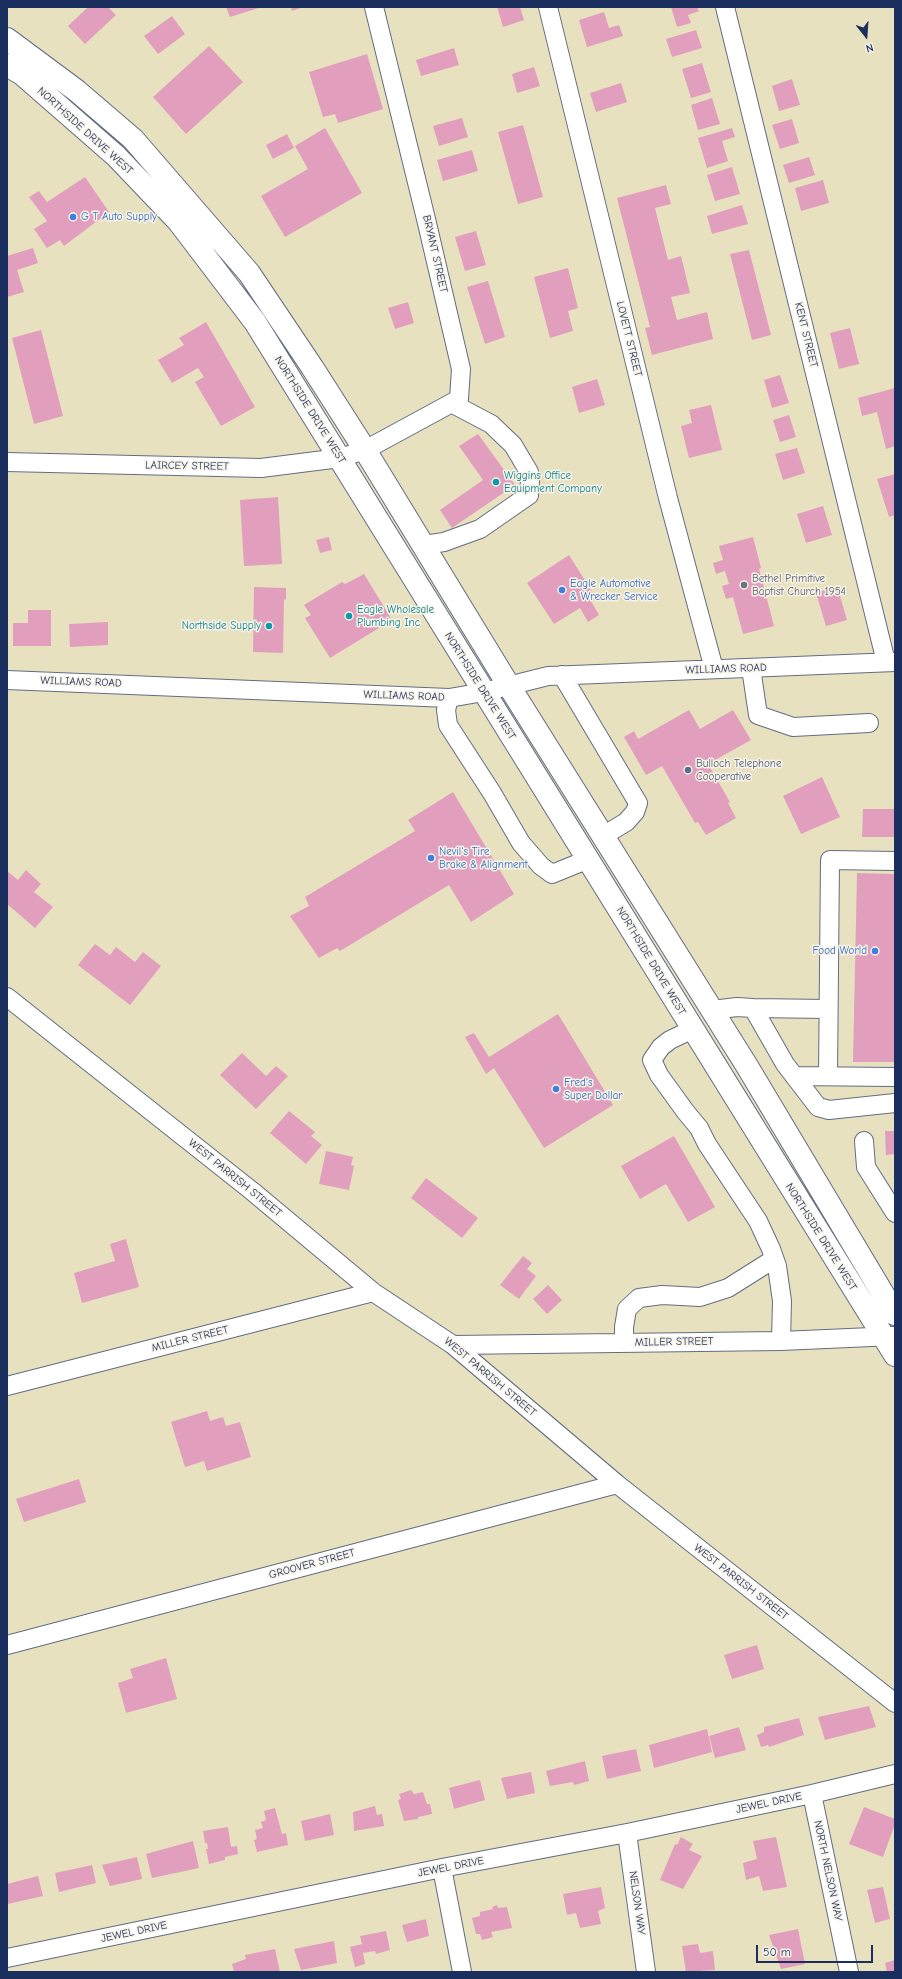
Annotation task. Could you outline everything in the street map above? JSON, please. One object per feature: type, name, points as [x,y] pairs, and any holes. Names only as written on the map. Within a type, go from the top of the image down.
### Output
[{"type":"main road","name":"NORTHSIDE DRIVE WEST","points":[[7,39],[77,91],[133,139],[249,273],[312,366],[424,545],[509,686],[712,1010],[895,1314]]},
{"type":"main road","name":"NORTHSIDE DRIVE WEST","points":[[7,65],[22,74],[116,156],[179,222],[255,322],[693,1029],[889,1336],[895,1355]]},
{"type":"street","name":"BRYANT STREET","points":[[374,7],[461,369],[459,399],[453,404]]},
{"type":"street","name":"LOVETT STREET","points":[[548,7],[668,498],[714,669]]},
{"type":"street","name":"KENT STREET","points":[[725,7],[891,662]]},
{"type":"street","points":[[365,450],[453,404],[491,424],[513,445],[528,472],[530,481],[529,495],[480,529],[444,542],[424,545]]},
{"type":"street","name":"LAIRCEY STREET","points":[[7,462],[261,468],[340,458],[365,450]]},
{"type":"street","name":"WILLIAMS ROAD","points":[[7,680],[449,698],[484,692],[548,676],[891,662]]},
{"type":"street","points":[[751,668],[758,715],[792,726],[869,722]]},
{"type":"street","points":[[562,675],[638,803],[635,812],[626,822],[603,836]]},
{"type":"street","points":[[449,698],[446,710],[448,725],[492,793],[521,843],[541,866],[552,874],[589,860]]},
{"type":"street","points":[[828,1076],[830,860],[895,861]]},
{"type":"street","name":"WEST PARRISH STREET","points":[[7,997],[252,1191],[373,1292],[453,1345],[617,1484],[895,1703]]},
{"type":"street","points":[[712,1010],[737,1007],[828,1009]]},
{"type":"street","points":[[753,1008],[785,1064],[818,1107],[829,1110],[895,1103]]},
{"type":"street","points":[[693,1029],[670,1040],[661,1047],[652,1060],[659,1075],[699,1128],[707,1144],[758,1221],[774,1258],[782,1301],[781,1341]]},
{"type":"street","points":[[794,1076],[895,1077]]},
{"type":"street","points":[[864,1141],[866,1167],[895,1213]]},
{"type":"street","points":[[624,1343],[624,1327],[627,1309],[639,1298],[662,1295],[700,1298],[728,1288],[774,1258]]},
{"type":"street","name":"MILLER STREET","points":[[7,1386],[373,1292]]},
{"type":"street","name":"MILLER STREET","points":[[453,1345],[781,1341],[889,1336]]},
{"type":"street","name":"GROOVER STREET","points":[[7,1645],[617,1484]]},
{"type":"street","name":"JEWEL DRIVE","points":[[7,1958],[442,1868],[627,1833],[812,1794],[895,1774]]},
{"type":"street","name":"NORTH NELSON WAY","points":[[812,1794],[849,1972]]},
{"type":"street","name":"NELSON WAY","points":[[627,1833],[646,1972]]},
{"type":"street","points":[[442,1868],[462,1972]]},
{"type":"building","points":[[88,7],[108,7],[116,15],[85,44],[68,26]]},
{"type":"building","points":[[226,7],[262,7],[230,17]]},
{"type":"building","points":[[291,7],[303,7],[292,11]]},
{"type":"building","points":[[497,7],[520,7],[524,20],[503,27]]},
{"type":"building","points":[[671,7],[697,7],[699,11],[688,15],[691,23],[677,27]]},
{"type":"building","points":[[604,12],[609,28],[619,25],[623,36],[587,47],[579,20]]},
{"type":"building","points":[[172,16],[185,34],[158,54],[144,36]]},
{"type":"building","points":[[696,30],[702,48],[672,57],[666,39]]},
{"type":"building","points":[[209,46],[243,82],[186,134],[153,97]]},
{"type":"building","points":[[454,48],[459,65],[421,76],[416,60]]},
{"type":"building","points":[[367,54],[383,109],[338,123],[335,114],[323,117],[309,72]]},
{"type":"building","points":[[702,63],[711,92],[691,98],[682,69]]},
{"type":"building","points":[[534,67],[540,86],[517,93],[512,74]]},
{"type":"building","points":[[792,79],[800,105],[779,111],[772,86]]},
{"type":"building","points":[[621,83],[627,102],[596,112],[590,93]]},
{"type":"building","points":[[712,98],[720,124],[698,130],[691,105]]},
{"type":"building","points":[[462,118],[468,137],[439,146],[433,126]]},
{"type":"building","points":[[792,119],[799,143],[780,149],[772,125]]},
{"type":"building","points":[[523,125],[543,197],[518,204],[498,132]]},
{"type":"building","points":[[325,128],[362,193],[285,237],[261,196],[308,169],[295,146]]},
{"type":"building","points":[[732,128],[735,137],[722,141],[728,161],[707,168],[698,138]]},
{"type":"building","points":[[287,134],[294,148],[273,159],[266,145]]},
{"type":"building","points":[[472,150],[478,171],[443,181],[437,160]]},
{"type":"building","points":[[809,157],[815,175],[789,183],[783,165]]},
{"type":"building","points":[[732,167],[740,194],[715,201],[707,175]]},
{"type":"building","name":"G T Auto Supply","points":[[85,177],[109,212],[64,246],[60,240],[47,248],[34,229],[47,221],[29,197],[39,191],[47,202]]},
{"type":"building","points":[[823,180],[829,203],[801,211],[795,188]]},
{"type":"building","points":[[666,185],[671,204],[655,208],[668,260],[681,256],[690,293],[671,297],[677,320],[707,312],[713,339],[652,355],[645,328],[650,327],[617,198]]},
{"type":"building","points":[[742,205],[748,224],[712,234],[707,216]]},
{"type":"building","points":[[476,231],[486,265],[465,271],[455,237]]},
{"type":"building","points":[[33,248],[38,263],[17,270],[24,292],[7,297],[7,256]]},
{"type":"building","points":[[749,250],[771,335],[752,340],[730,254]]},
{"type":"building","points":[[568,268],[578,308],[568,311],[573,331],[550,338],[534,277]]},
{"type":"building","points":[[488,281],[505,337],[485,344],[467,287]]},
{"type":"building","points":[[408,302],[414,323],[395,329],[388,308]]},
{"type":"building","points":[[206,322],[255,407],[221,426],[195,382],[204,377],[198,368],[172,383],[158,360],[184,345],[179,338]]},
{"type":"building","points":[[850,328],[859,364],[839,369],[830,333]]},
{"type":"building","points":[[41,330],[63,416],[34,424],[12,338]]},
{"type":"building","points":[[780,375],[789,403],[772,408],[764,380]]},
{"type":"building","points":[[597,379],[605,405],[579,413],[572,387]]},
{"type":"building","points":[[895,388],[895,446],[886,449],[877,412],[862,416],[858,398]]},
{"type":"building","points":[[711,405],[722,450],[689,458],[681,426],[692,423],[689,410]]},
{"type":"building","points":[[789,415],[796,437],[780,442],[773,420]]},
{"type":"building","name":"Wiggins Office Equipment Company","points":[[478,434],[515,485],[452,528],[440,510],[483,480],[459,446]]},
{"type":"building","points":[[797,448],[805,473],[783,480],[775,454]]},
{"type":"building","points":[[895,474],[895,515],[889,517],[877,479]]},
{"type":"building","points":[[278,497],[282,564],[244,566],[240,500]]},
{"type":"building","points":[[823,506],[832,535],[806,543],[797,514]]},
{"type":"building","points":[[329,537],[332,550],[320,553],[316,540]]},
{"type":"building","name":"Bethel Primitive Baptist Church 1954","points":[[753,537],[761,568],[759,569],[774,626],[743,634],[733,597],[726,599],[722,586],[729,584],[725,571],[716,574],[713,563],[723,560],[719,546]]},
{"type":"building","name":"Eagle Automotive & Wrecker Service","points":[[569,555],[596,598],[591,601],[599,615],[588,622],[580,608],[554,624],[527,583]]},
{"type":"building","name":"Eagle Wholesale Plumbing Inc","points":[[364,574],[392,620],[330,658],[305,618],[311,615],[304,605],[342,582],[345,584]]},
{"type":"building","points":[[837,586],[847,620],[826,626],[816,593]]},
{"type":"building","name":"Northside Supply","points":[[254,587],[286,588],[286,600],[284,599],[283,653],[253,652]]},
{"type":"building","points":[[28,610],[51,610],[51,646],[13,646],[13,623],[28,623]]},
{"type":"building","points":[[108,622],[108,645],[70,647],[69,624]]},
{"type":"building","name":"Bulloch Telephone Cooperative","points":[[689,710],[700,729],[733,710],[751,740],[708,764],[730,802],[728,803],[736,818],[706,835],[698,822],[695,823],[662,766],[646,775],[624,737],[634,731],[638,739]]},
{"type":"building","points":[[822,777],[840,817],[801,834],[783,796]]},
{"type":"building","name":"Nevil's Tire Brake & Alignment","points":[[453,792],[514,894],[471,922],[449,885],[340,951],[337,948],[319,958],[290,916],[309,906],[305,897],[415,831],[408,820]]},
{"type":"building","points":[[863,809],[895,809],[895,837],[862,837]]},
{"type":"building","points":[[26,870],[41,884],[34,892],[53,907],[35,928],[7,904],[7,871],[18,880]]},
{"type":"building","name":"Food World","points":[[857,873],[895,874],[895,1062],[853,1062]]},
{"type":"building","points":[[95,944],[110,955],[116,947],[135,962],[143,952],[161,966],[130,1005],[78,965]]},
{"type":"building","name":"Fred's Super Dollar","points":[[558,1014],[613,1105],[544,1148],[494,1068],[486,1074],[465,1037],[474,1033],[489,1057]]},
{"type":"building","points":[[242,1053],[266,1076],[276,1066],[288,1076],[256,1109],[220,1075]]},
{"type":"building","points":[[289,1111],[315,1132],[311,1136],[322,1145],[306,1164],[270,1133]]},
{"type":"building","points":[[885,1131],[895,1131],[895,1154],[886,1155]]},
{"type":"building","points":[[674,1136],[715,1207],[688,1222],[666,1184],[640,1199],[621,1166]]},
{"type":"building","points":[[326,1151],[353,1157],[351,1165],[354,1166],[349,1190],[319,1184]]},
{"type":"building","points":[[426,1178],[478,1218],[462,1238],[411,1198]]},
{"type":"building","points":[[126,1239],[139,1287],[82,1303],[74,1273],[115,1261],[110,1244]]},
{"type":"building","points":[[523,1256],[532,1263],[527,1269],[536,1276],[519,1299],[500,1285]]},
{"type":"building","points":[[548,1285],[562,1300],[547,1314],[533,1299]]},
{"type":"building","points":[[207,1411],[210,1421],[223,1417],[226,1426],[240,1422],[251,1457],[207,1471],[204,1461],[185,1467],[171,1422]]},
{"type":"building","points":[[79,1479],[86,1502],[24,1522],[16,1499]]},
{"type":"building","points":[[757,1645],[764,1669],[732,1679],[724,1655]]},
{"type":"building","points":[[166,1658],[177,1699],[126,1713],[118,1683],[133,1678],[130,1669]]},
{"type":"building","points":[[869,1706],[876,1727],[825,1740],[818,1717]]},
{"type":"building","points":[[799,1718],[804,1735],[769,1747],[768,1745],[761,1747],[757,1735],[764,1732],[764,1727]]},
{"type":"building","points":[[739,1727],[746,1750],[715,1758],[709,1736]]},
{"type":"building","points":[[707,1729],[712,1752],[654,1768],[649,1745]]},
{"type":"building","points":[[636,1749],[641,1771],[607,1779],[602,1756]]},
{"type":"building","points":[[585,1761],[589,1781],[574,1785],[573,1782],[550,1786],[546,1771]]},
{"type":"building","points":[[531,1772],[535,1793],[507,1799],[501,1778]]},
{"type":"building","points":[[480,1780],[485,1800],[454,1809],[449,1788]]},
{"type":"building","points":[[411,1790],[414,1794],[423,1792],[427,1804],[430,1804],[432,1814],[418,1817],[418,1819],[404,1821],[398,1800],[401,1799],[399,1794]]},
{"type":"building","points":[[375,1806],[377,1815],[382,1814],[384,1826],[354,1831],[353,1812]]},
{"type":"building","points":[[864,1807],[895,1819],[895,1824],[883,1857],[849,1844]]},
{"type":"building","points":[[275,1808],[282,1834],[286,1833],[288,1845],[257,1852],[254,1840],[257,1839],[255,1830],[263,1828],[261,1822],[266,1820],[264,1811]]},
{"type":"building","points":[[330,1814],[334,1835],[305,1841],[301,1821]]},
{"type":"building","points":[[228,1827],[231,1847],[237,1846],[238,1854],[225,1857],[225,1860],[209,1864],[206,1849],[208,1849],[207,1843],[205,1843],[203,1831]]},
{"type":"building","points":[[681,1837],[693,1844],[689,1850],[702,1856],[683,1889],[660,1880],[675,1844],[677,1845]]},
{"type":"building","points":[[776,1837],[787,1887],[763,1891],[759,1876],[746,1880],[743,1863],[757,1859],[753,1841]]},
{"type":"building","points":[[193,1841],[199,1868],[152,1878],[146,1854]]},
{"type":"building","points":[[137,1857],[142,1879],[110,1886],[102,1865]]},
{"type":"building","points":[[92,1865],[96,1883],[59,1892],[55,1873]]},
{"type":"building","points":[[38,1876],[43,1896],[8,1904],[7,1884]]},
{"type":"building","points":[[601,1887],[605,1908],[598,1911],[601,1924],[580,1928],[576,1913],[567,1915],[563,1894]]},
{"type":"building","points":[[883,1887],[890,1919],[875,1923],[867,1890]]},
{"type":"building","points":[[497,1905],[498,1908],[507,1907],[512,1928],[491,1932],[493,1937],[482,1940],[480,1934],[476,1934],[472,1918],[480,1916],[480,1912],[493,1909],[492,1907]]},
{"type":"building","points":[[426,1919],[429,1936],[407,1942],[402,1925]]},
{"type":"building","points":[[798,1929],[805,1964],[781,1969],[769,1935]]},
{"type":"building","points":[[386,1931],[390,1950],[376,1954],[375,1951],[363,1953],[365,1964],[355,1967],[350,1947],[362,1944],[360,1936]]},
{"type":"building","points":[[334,1941],[337,1963],[301,1970],[294,1949]]},
{"type":"building","points":[[698,1944],[700,1953],[713,1951],[715,1970],[686,1972],[682,1946]]},
{"type":"building","points":[[275,1949],[280,1972],[234,1972],[232,1964],[246,1959],[245,1955]]},
{"type":"building","points":[[895,1960],[895,1972],[887,1972],[885,1963]]},
{"type":"place","name":"G T Auto Supply","points":[[73,217]]},
{"type":"place","name":"Wiggins Office Equipment Company","points":[[496,482]]},
{"type":"place","name":"Bethel Primitive Baptist Church 1954","points":[[744,585]]},
{"type":"place","name":"Eagle Automotive & Wrecker Service","points":[[562,590]]},
{"type":"place","name":"Eagle Wholesale Plumbing Inc","points":[[349,616]]},
{"type":"place","name":"Northside Supply","points":[[269,626]]},
{"type":"place","name":"Bulloch Telephone Cooperative","points":[[688,770]]},
{"type":"place","name":"Nevil's Tire Brake & Alignment","points":[[431,858]]},
{"type":"place","name":"Food World","points":[[875,951]]},
{"type":"place","name":"Fred's Super Dollar","points":[[556,1089]]}]
